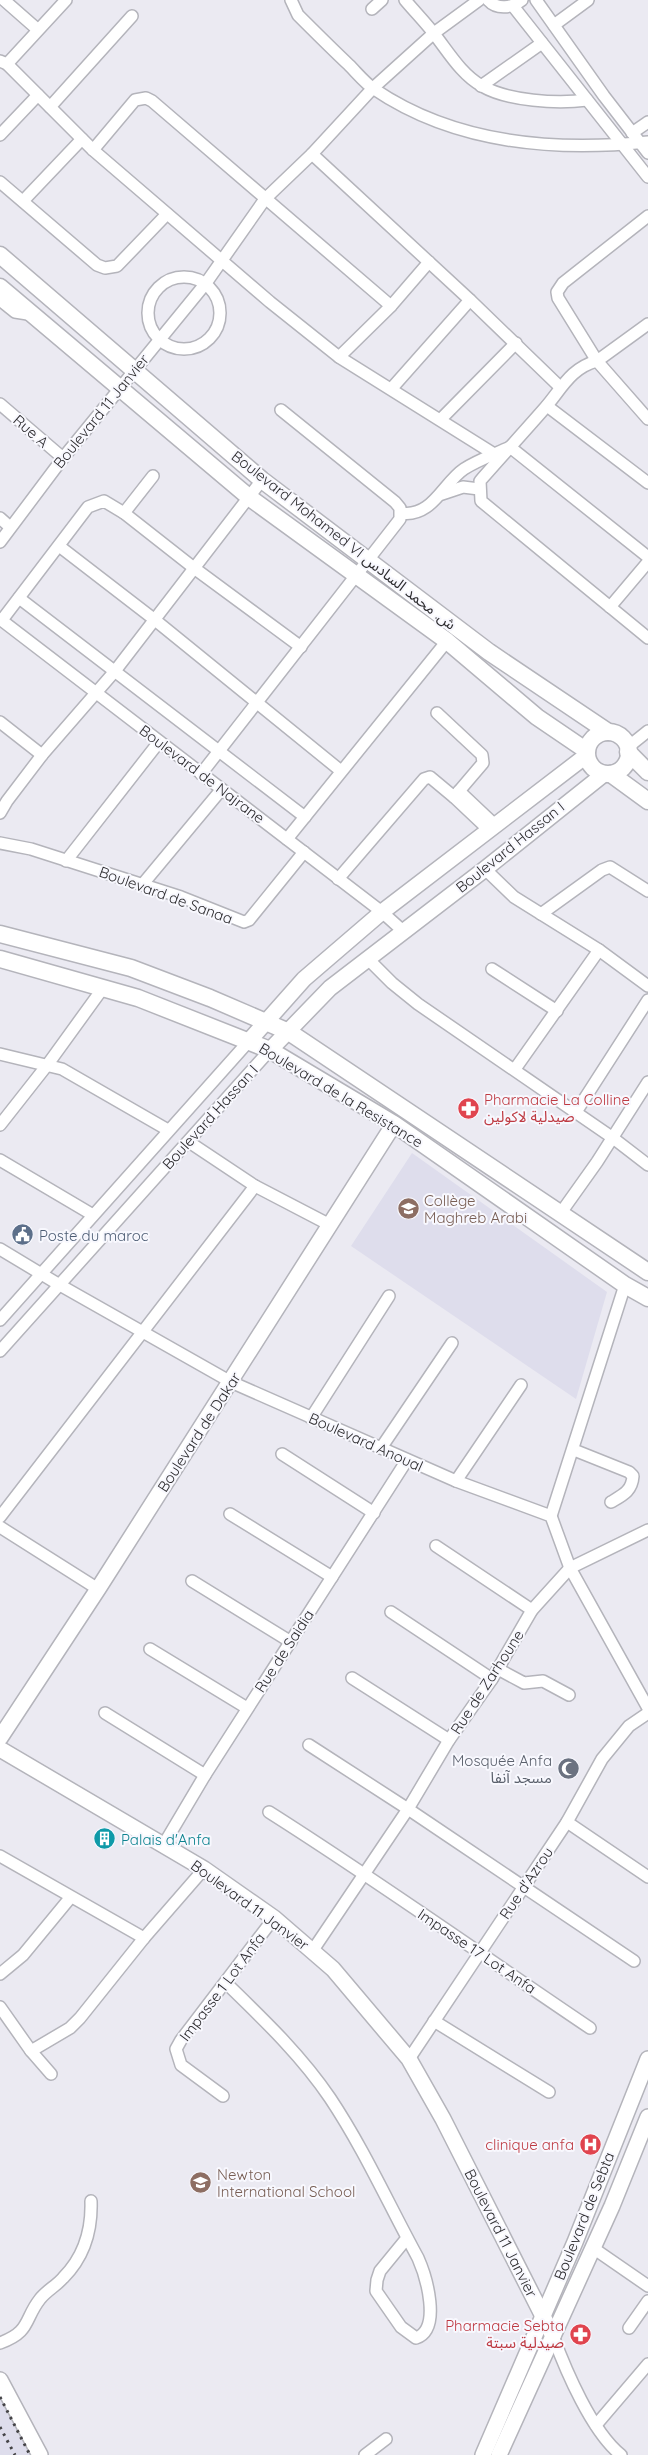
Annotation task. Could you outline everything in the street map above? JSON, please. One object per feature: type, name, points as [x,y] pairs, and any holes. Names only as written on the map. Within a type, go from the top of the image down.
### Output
[{"type":"main road","name":"Boulevard Mohamed VI ش. محمد السادس","points":[[0,255],[262,480],[489,652],[608,732]]},
{"type":"main road","name":"Boulevard Mohamed VI ش. محمد السادس","points":[[0,287],[250,498],[447,641],[537,717],[587,753]]},
{"type":"main road","points":[[648,772],[628,750],[618,735],[608,732],[598,734],[590,741],[587,753],[592,767],[607,774],[648,801]]},
{"type":"main road","points":[[607,774],[622,768],[628,758],[628,750]]},
{"type":"main road","name":"Boulevard de la Resistance","points":[[0,934],[131,968],[210,998],[289,1032],[648,1272]]},
{"type":"main road","name":"Boulevard de la Resistance","points":[[0,959],[138,998],[270,1050],[394,1124],[625,1285],[648,1298]]},
{"type":"street","points":[[4,0],[37,29]]},
{"type":"street","points":[[66,0],[3,62],[93,150],[221,261],[339,357],[392,388],[494,454]]},
{"type":"street","points":[[291,0],[298,15],[373,88],[429,118],[461,130],[504,141],[555,146],[623,144],[646,146]]},
{"type":"street","points":[[372,9],[382,0]]},
{"type":"street","points":[[405,0],[434,33],[460,68],[481,86],[496,92],[546,102],[563,103],[587,100]]},
{"type":"street","name":"Boulevard 11 Janvier","points":[[0,542],[63,458],[206,284],[265,199],[312,154],[373,88],[434,33],[479,0]]},
{"type":"street","points":[[488,0],[499,7],[518,3],[542,44],[648,177]]},
{"type":"street","points":[[536,0],[632,133],[646,146]]},
{"type":"street","points":[[554,25],[588,0]]},
{"type":"street","points":[[50,107],[132,16]]},
{"type":"street","points":[[481,86],[542,44]]},
{"type":"street","points":[[0,135],[38,95]]},
{"type":"street","points":[[93,150],[135,100],[146,98],[159,106],[391,306]]},
{"type":"street","points":[[632,133],[648,122]]},
{"type":"street","points":[[23,201],[82,139]]},
{"type":"street","points":[[312,154],[470,300],[560,387]]},
{"type":"street","points":[[0,182],[97,265],[105,268],[117,266],[167,214]]},
{"type":"street","points":[[648,216],[558,289],[558,298],[597,360],[648,419]]},
{"type":"street","points":[[339,357],[391,306],[429,262]]},
{"type":"street","points":[[185,276],[206,284],[220,303],[219,326],[204,345],[181,350],[159,340],[148,321],[150,299],[164,282],[185,276]]},
{"type":"street","points":[[0,300],[15,312],[34,315]]},
{"type":"street","points":[[392,388],[470,300]]},
{"type":"street","points":[[648,324],[597,360],[581,367],[560,387],[547,406],[480,481],[479,489],[481,501],[648,638]]},
{"type":"street","points":[[441,419],[516,344]]},
{"type":"street","name":"Rue A","points":[[0,404],[63,458]]},
{"type":"street","points":[[547,406],[648,483]]},
{"type":"street","points":[[201,774],[400,519],[401,513],[395,502],[281,410]]},
{"type":"street","points":[[441,495],[454,476],[466,468],[510,447]]},
{"type":"street","points":[[510,447],[648,557]]},
{"type":"street","points":[[124,513],[153,476]]},
{"type":"street","points":[[0,813],[42,755],[115,671],[262,480]]},
{"type":"street","points":[[401,513],[410,514],[418,511],[441,495],[456,488],[479,489]]},
{"type":"street","points":[[1,620],[88,506],[104,501],[124,513],[194,568],[301,647]]},
{"type":"street","points":[[0,518],[10,527]]},
{"type":"street","points":[[59,546],[155,620],[341,771]]},
{"type":"street","points":[[610,607],[648,562]]},
{"type":"street","points":[[19,598],[305,817]]},
{"type":"street","name":"Boulevard de Najrane","points":[[1,620],[221,790],[288,839],[382,912],[403,931]]},
{"type":"street","points":[[288,839],[447,641]]},
{"type":"street","points":[[437,713],[484,759],[483,763],[456,794]]},
{"type":"street","points":[[0,722],[42,755]]},
{"type":"street","points":[[628,750],[648,732]]},
{"type":"street","points":[[66,860],[159,742]]},
{"type":"street","name":"Boulevard Hassan I","points":[[0,1320],[304,979],[382,912],[493,828],[587,753]]},
{"type":"street","name":"Boulevard Hassan I","points":[[0,1351],[58,1284],[189,1142],[270,1050],[330,988],[607,774]]},
{"type":"street","points":[[338,878],[424,779],[430,777],[456,794],[493,828]]},
{"type":"street","points":[[142,885],[221,790]]},
{"type":"street","name":"Boulevard de Sanaa","points":[[0,843],[31,849],[66,860],[244,922],[249,920],[304,852]]},
{"type":"street","points":[[541,914],[602,870],[610,867],[648,891]]},
{"type":"street","points":[[486,869],[514,897],[599,950],[648,986]]},
{"type":"street","points":[[515,1069],[599,950]]},
{"type":"street","points":[[367,958],[392,983],[418,1004],[515,1069],[648,1165]]},
{"type":"street","points":[[492,969],[557,1011]]},
{"type":"street","points":[[0,1125],[48,1064],[103,988]]},
{"type":"street","points":[[576,1112],[607,1060],[648,1000]]},
{"type":"street","points":[[0,1054],[48,1064],[62,1069],[168,1130]]},
{"type":"street","points":[[560,1214],[613,1138],[648,1082]]},
{"type":"street","name":"Boulevard de Dakar","points":[[0,1738],[231,1382],[394,1124]]},
{"type":"street","points":[[189,1142],[255,1186],[330,1225]]},
{"type":"street","points":[[0,1160],[93,1215]]},
{"type":"street","points":[[0,1517],[255,1186]]},
{"type":"street","name":"Boulevard Anoual","points":[[0,1249],[142,1334],[231,1382],[456,1482],[551,1516]]},
{"type":"street","points":[[625,1285],[574,1450],[551,1516],[570,1568],[648,1708]]},
{"type":"street","points":[[311,1418],[389,1296]]},
{"type":"street","points":[[381,1448],[452,1343]]},
{"type":"street","points":[[456,1482],[521,1385]]},
{"type":"street","points":[[574,1450],[629,1472],[633,1476],[633,1484],[628,1492],[611,1502]]},
{"type":"street","points":[[282,1454],[374,1514]]},
{"type":"street","name":"Rue de Saidia","points":[[164,1844],[247,1708],[374,1514],[407,1460]]},
{"type":"street","points":[[230,1514],[332,1577]]},
{"type":"street","points":[[0,1527],[98,1589]]},
{"type":"street","name":"Rue de Zarhoune","points":[[313,1950],[408,1809],[449,1740],[492,1679],[532,1610],[570,1568],[648,1530]]},
{"type":"street","points":[[436,1546],[532,1610]]},
{"type":"street","points":[[192,1581],[291,1642]]},
{"type":"street","points":[[391,1612],[492,1679]]},
{"type":"street","points":[[150,1649],[247,1708]]},
{"type":"street","points":[[498,1669],[524,1683],[542,1681],[569,1695]]},
{"type":"street","points":[[352,1678],[449,1740]]},
{"type":"street","points":[[105,1713],[205,1775]]},
{"type":"street","name":"Rue d'Azrou","points":[[409,2059],[566,1822],[602,1759],[629,1726],[648,1713]]},
{"type":"street","points":[[309,1745],[408,1809],[634,1962]]},
{"type":"street","name":"Boulevard 11 Janvier","points":[[0,1749],[164,1844],[204,1869],[274,1918],[313,1950],[365,2005],[409,2059],[443,2119],[553,2336]]},
{"type":"street","name":"Impasse 17 Lot Anfa","points":[[268,1812],[365,1873],[478,1953],[590,2028]]},
{"type":"street","points":[[566,1822],[648,1877]]},
{"type":"street","points":[[0,1856],[70,1898],[144,1938]]},
{"type":"street","points":[[31,2051],[70,2028],[80,2018],[144,1938],[204,1869]]},
{"type":"street","points":[[0,1974],[22,1955],[70,1898]]},
{"type":"street","name":"Impasse 1 Lot Anfa","points":[[223,2096],[181,2065],[176,2049],[180,2040],[226,1983],[274,1918]]},
{"type":"street","points":[[226,1983],[291,2048],[329,2096],[346,2122],[407,2238],[423,2270],[430,2306],[428,2328],[416,2338],[401,2327],[376,2291],[380,2271],[407,2238]]},
{"type":"street","points":[[0,2007],[31,2051],[51,2074]]},
{"type":"street","points":[[434,2021],[549,2092]]},
{"type":"street","name":"Boulevard de Sebta","points":[[483,2455],[543,2316],[648,2059]]},
{"type":"street","name":"Boulevard de Sebta","points":[[499,2455],[593,2248],[648,2117]]},
{"type":"street","points":[[0,2343],[23,2329],[41,2297],[62,2279],[75,2264],[88,2234],[91,2201]]},
{"type":"street","points":[[593,2248],[648,2286]]},
{"type":"street","points":[[629,2328],[648,2301]]},
{"type":"street","points":[[553,2336],[565,2368],[596,2425],[619,2454]]},
{"type":"street","points":[[596,2425],[648,2364]]},
{"type":"street","points":[[0,2380],[40,2455]]},
{"type":"street","points":[[365,2455],[386,2439]]},
{"type":"shaded area","points":[[412,1153],[607,1292],[576,1399],[351,1246]]},
{"type":"shaded area","points":[[0,2389],[35,2455],[0,2455]]},
{"type":"railway","points":[[0,2397],[30,2455]]},
{"type":"railway","points":[[0,2427],[15,2455]]},
{"type":"place","name":"Pharmacie La Colline صيدلية لاكولين","points":[[468,1108]]},
{"type":"place","name":"Collège Maghreb Arabi","points":[[408,1209]]},
{"type":"place","name":"Poste du maroc","points":[[23,1235]]},
{"type":"place","name":"Mosquée Anfa مسجد آنفا","points":[[568,1769]]},
{"type":"place","name":"Palais d'Anfa","points":[[105,1839]]},
{"type":"place","name":"clinique anfa","points":[[590,2144]]},
{"type":"place","name":"Newton International School","points":[[201,2183]]},
{"type":"place","name":"Pharmacie Sebta صيدلية سبتة","points":[[580,2334]]}]
